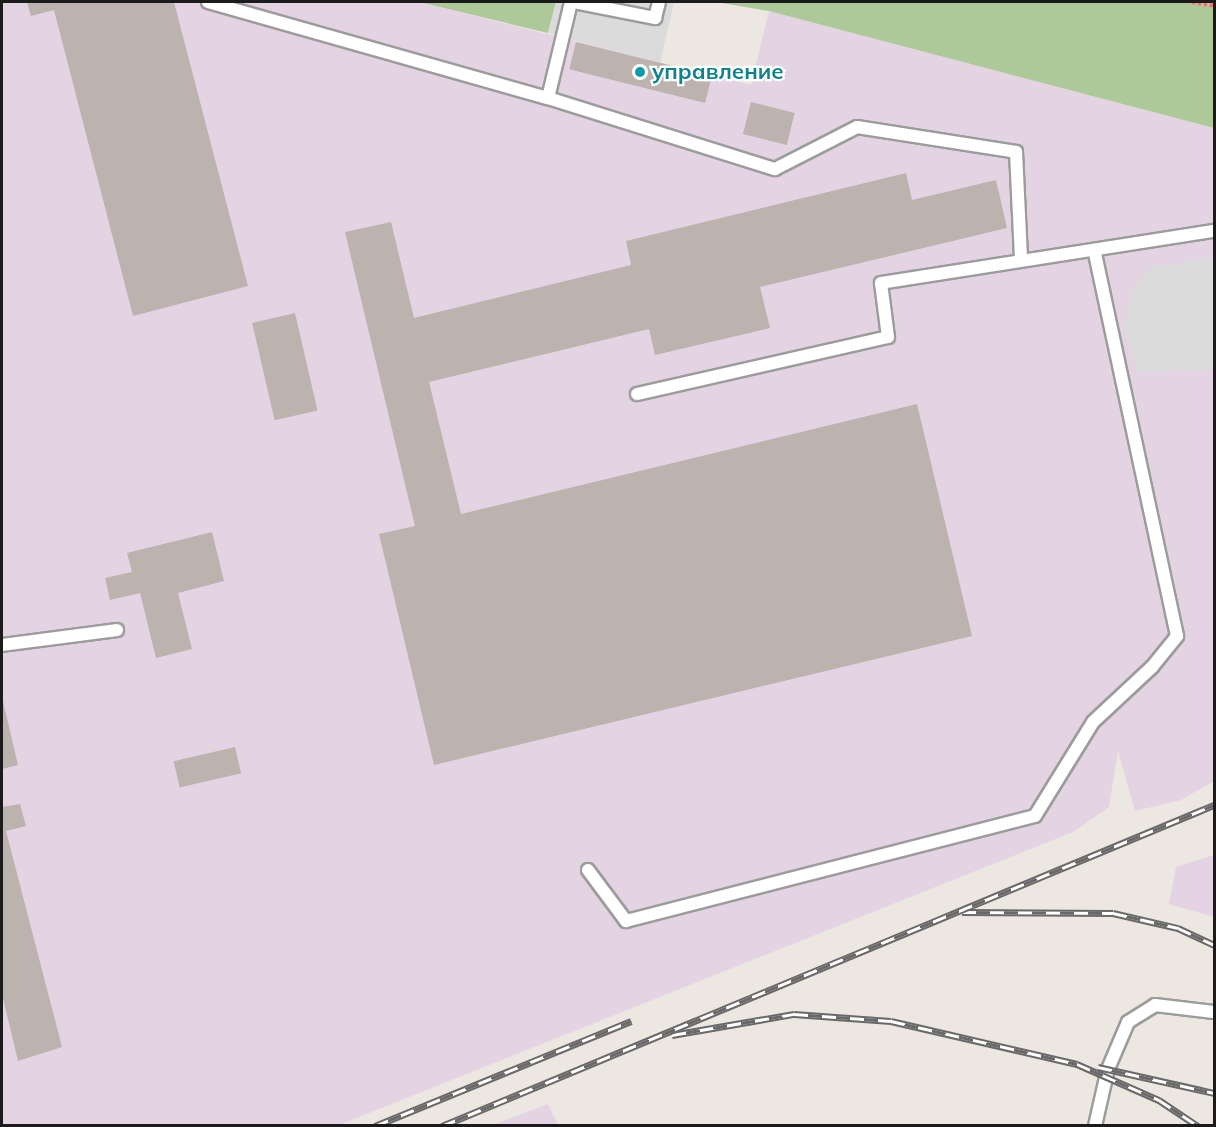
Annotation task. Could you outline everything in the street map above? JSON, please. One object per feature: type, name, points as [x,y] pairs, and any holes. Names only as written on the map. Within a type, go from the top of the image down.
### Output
[{"type":"lane","points":[[208,2],[548,98],[775,170],[857,127],[1016,152],[1021,258]]},
{"type":"lane","points":[[548,98],[572,2],[655,18],[659,2]]},
{"type":"lane","points":[[637,394],[888,337],[881,283],[1021,258],[1095,250],[1215,231]]},
{"type":"lane","points":[[588,870],[626,921],[1035,816],[1093,722],[1152,667],[1177,636],[1095,250]]},
{"type":"lane","points":[[2,645],[117,630]]},
{"type":"lane","points":[[1095,1125],[1108,1069],[1128,1022],[1155,1005],[1215,1012]]},
{"type":"path","points":[[1191,2],[1215,6]]},
{"type":"shaded area","points":[[2,2],[419,2],[751,85],[769,11],[1214,128],[1214,781],[1181,800],[1135,811],[1118,751],[1109,807],[1073,832],[339,1125],[2,1126]]},
{"type":"shaded area","points":[[556,2],[674,2],[660,63],[548,33]]},
{"type":"shaded area","points":[[1214,257],[1214,370],[1137,372],[1124,327],[1131,293],[1149,268]]},
{"type":"shaded area","points":[[1214,855],[1214,917],[1169,904],[1176,867]]},
{"type":"shaded area","points":[[548,1104],[558,1125],[493,1125]]},
{"type":"green space","points":[[419,2],[556,2],[548,33]]},
{"type":"green space","points":[[716,2],[1214,2],[1214,128],[769,11]]},
{"type":"building","points":[[27,2],[174,2],[248,286],[133,316],[54,10],[31,16]]},
{"type":"building","name":"управление","points":[[576,42],[712,76],[705,103],[569,69]]},
{"type":"building","points":[[751,102],[795,113],[787,145],[743,134]]},
{"type":"building","points":[[906,173],[912,200],[996,180],[1007,228],[760,287],[770,328],[655,355],[649,329],[429,382],[461,514],[917,404],[972,636],[434,765],[379,534],[415,526],[345,232],[391,222],[414,318],[631,265],[626,241]]},
{"type":"building","points":[[295,313],[317,410],[275,420],[252,323]]},
{"type":"building","points":[[212,532],[224,581],[178,593],[192,649],[156,658],[140,593],[110,600],[105,578],[132,572],[127,553]]},
{"type":"building","points":[[2,697],[18,765],[2,769]]},
{"type":"building","points":[[235,747],[241,773],[180,787],[174,761]]},
{"type":"building","points":[[20,804],[26,826],[6,831],[62,1047],[18,1061],[2,994],[2,807]]},
{"type":"railway","points":[[442,1126],[1214,805]]},
{"type":"railway","points":[[962,912],[1113,913],[1178,928],[1214,945]]},
{"type":"railway","points":[[672,1035],[794,1014],[891,1021],[1077,1064],[1159,1100],[1198,1126]]},
{"type":"railway","points":[[375,1126],[631,1021]]},
{"type":"railway","points":[[1098,1067],[1214,1093]]},
{"type":"place","name":"управление","points":[[640,72]]}]
